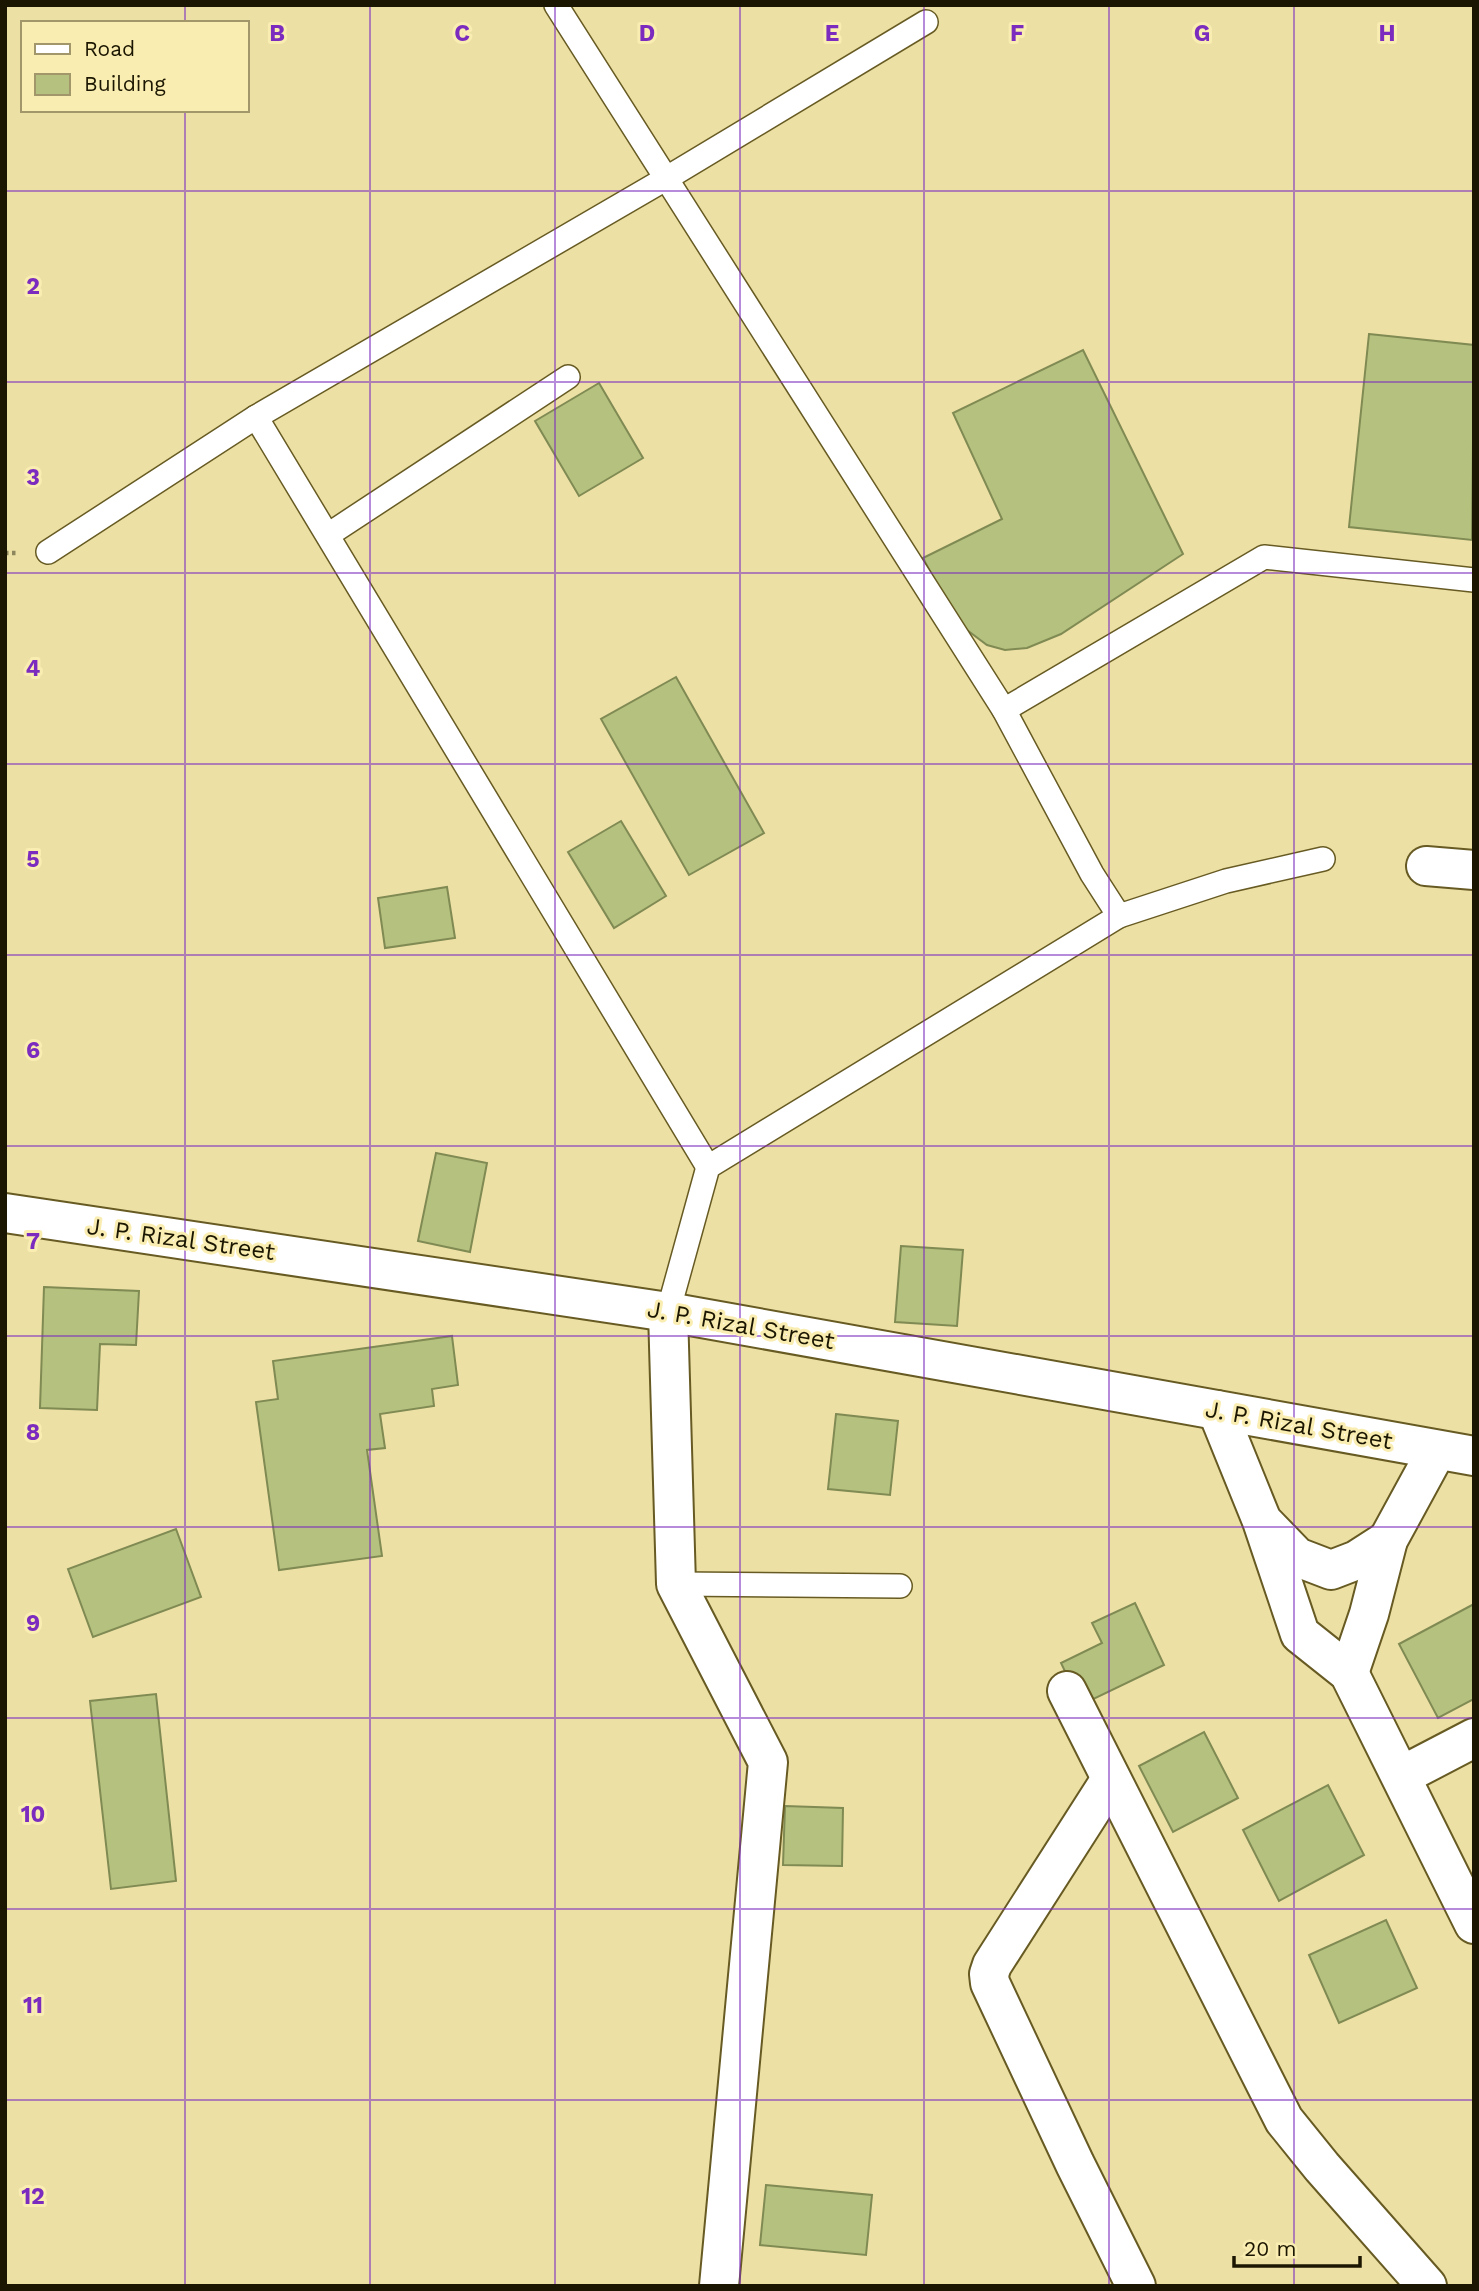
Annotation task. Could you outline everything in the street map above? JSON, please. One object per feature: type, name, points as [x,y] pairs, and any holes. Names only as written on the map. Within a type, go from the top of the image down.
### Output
[{"type":"street","points":[[1426,866],[1474,870]]},
{"type":"street","name":"J. P. Rizal Street","points":[[5,1213],[668,1311],[1455,1453]]},
{"type":"street","points":[[668,1311],[677,1584],[768,1762],[719,2286]]},
{"type":"street","points":[[1217,1410],[1262,1521],[1300,1634],[1349,1673],[1474,1924]]},
{"type":"street","points":[[1262,1521],[1297,1557],[1331,1570],[1357,1560],[1388,1541],[1455,1453]]},
{"type":"street","points":[[1349,1673],[1369,1614],[1388,1541]]},
{"type":"street","points":[[1067,1691],[1284,2120],[1322,2168],[1427,2286]]},
{"type":"street","points":[[1401,1776],[1474,1738]]},
{"type":"street","points":[[1111,1779],[992,1965],[989,1974],[990,1983],[1075,2164],[1136,2286]]},
{"type":"lane","points":[[556,5],[1004,710],[1092,874],[1119,916]]},
{"type":"lane","points":[[48,552],[256,417],[667,178],[926,22]]},
{"type":"lane","points":[[327,535],[568,377]]},
{"type":"lane","points":[[256,417],[708,1167]]},
{"type":"lane","points":[[1004,710],[1264,557],[1474,580]]},
{"type":"lane","points":[[668,1311],[708,1167],[1119,916],[1226,881],[1323,859]]},
{"type":"lane","points":[[677,1584],[900,1586]]},
{"type":"building","points":[[1369,334],[1474,345],[1472,540],[1349,527]]},
{"type":"building","points":[[1083,350],[1183,554],[1061,634],[1027,648],[1005,650],[987,645],[963,627],[949,608],[923,558],[1002,519],[953,413]]},
{"type":"building","points":[[599,383],[643,458],[579,496],[535,421]]},
{"type":"building","points":[[676,677],[764,833],[689,875],[601,719]]},
{"type":"building","points":[[621,821],[666,896],[614,928],[568,852]]},
{"type":"building","points":[[447,887],[455,938],[385,948],[378,898]]},
{"type":"building","points":[[436,1153],[487,1163],[470,1252],[418,1241]]},
{"type":"building","points":[[901,1246],[963,1250],[957,1326],[895,1322]]},
{"type":"building","points":[[44,1287],[139,1291],[136,1345],[100,1344],[97,1410],[40,1408]]},
{"type":"building","points":[[452,1336],[458,1385],[432,1389],[434,1406],[380,1414],[385,1448],[367,1450],[382,1556],[279,1570],[256,1402],[278,1399],[273,1361]]},
{"type":"building","points":[[836,1414],[898,1421],[890,1495],[828,1489]]},
{"type":"building","points":[[176,1529],[201,1597],[93,1637],[68,1569]]},
{"type":"building","points":[[1135,1603],[1164,1665],[1081,1705],[1061,1663],[1102,1643],[1092,1623]]},
{"type":"building","points":[[1474,1604],[1474,1699],[1438,1718],[1399,1644]]},
{"type":"building","points":[[156,1694],[176,1881],[111,1889],[90,1701]]},
{"type":"building","points":[[1204,1732],[1238,1798],[1173,1832],[1139,1766]]},
{"type":"building","points":[[1328,1785],[1364,1855],[1279,1901],[1243,1830]]},
{"type":"building","points":[[785,1806],[843,1808],[842,1866],[783,1865]]},
{"type":"building","points":[[1386,1920],[1417,1988],[1339,2023],[1309,1955]]},
{"type":"building","points":[[766,2185],[872,2195],[866,2255],[760,2245]]}]
